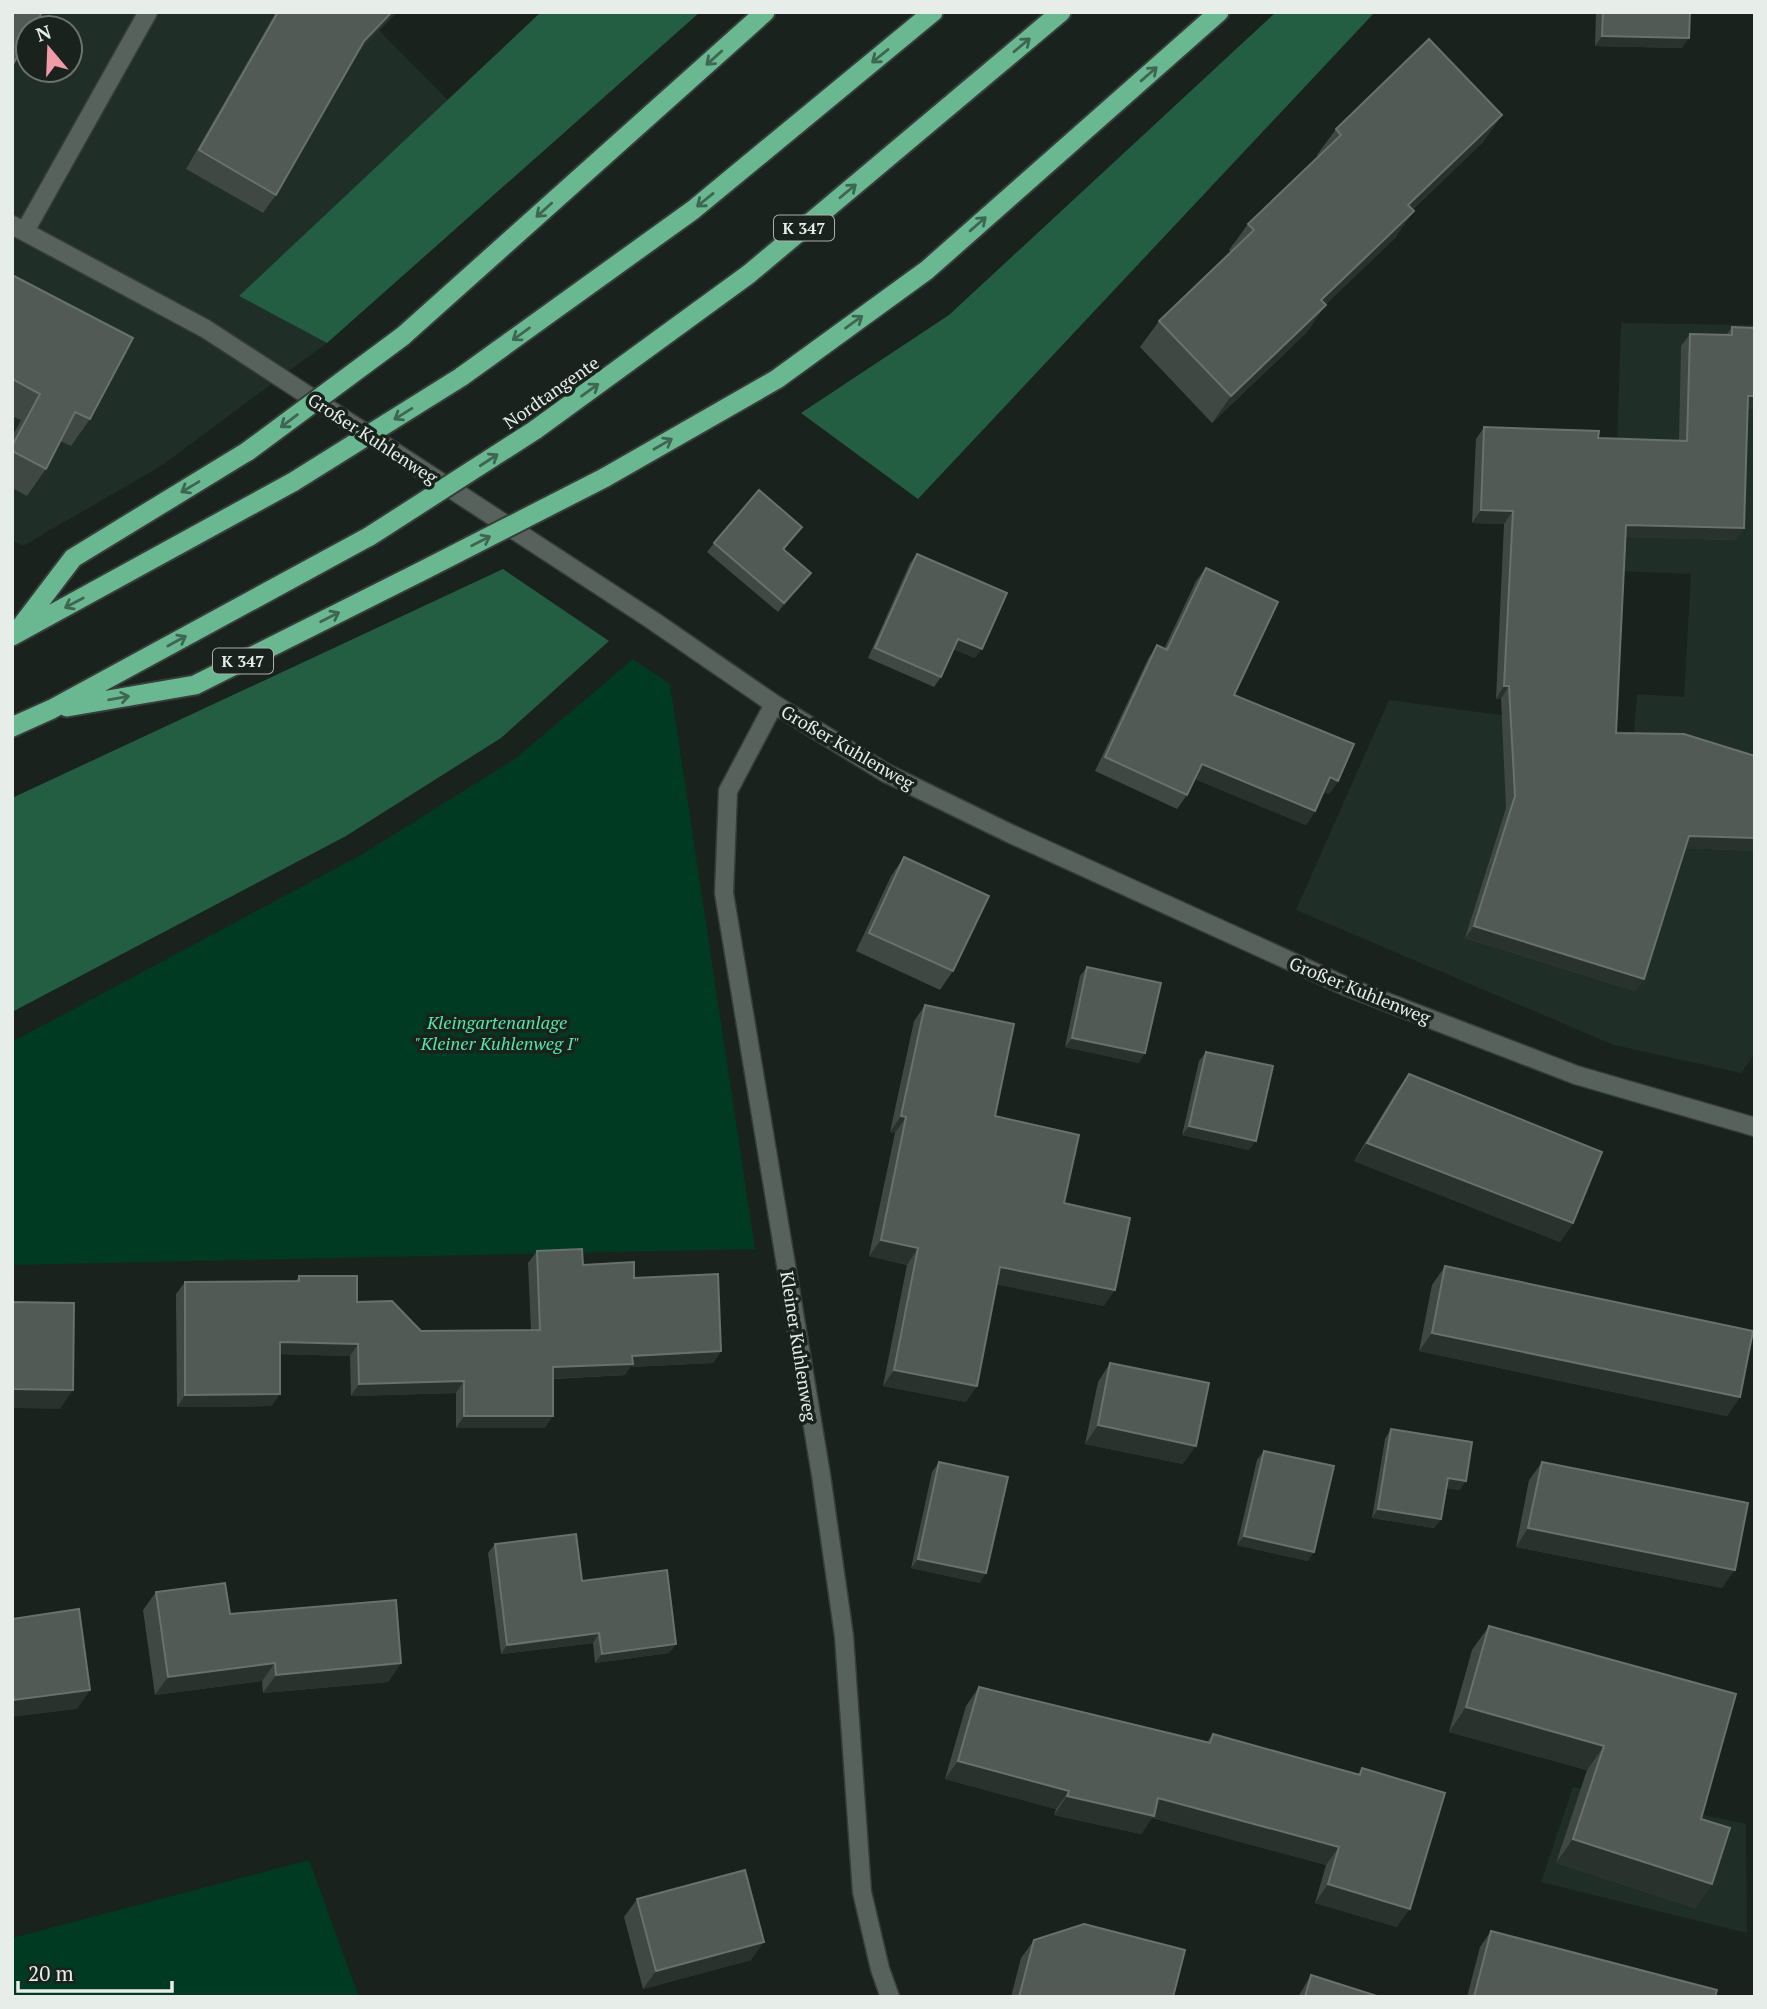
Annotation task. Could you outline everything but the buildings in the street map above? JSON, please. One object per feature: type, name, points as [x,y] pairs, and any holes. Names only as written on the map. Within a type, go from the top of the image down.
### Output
[{"type":"highway","points":[[13,635],[73,558],[248,451],[403,336],[765,12]]},
{"type":"highway","points":[[13,635],[293,482],[461,377],[693,210],[933,12]]},
{"type":"highway","name":"Nordtangente","points":[[12,727],[52,709],[370,536],[535,430],[749,274],[1061,12]]},
{"type":"highway","name":"K 347","points":[[52,709],[195,685],[604,478],[777,379],[927,270],[1219,12]]},
{"type":"street","points":[[19,228],[148,12]]},
{"type":"street","name":"Großer Kuhlenweg","points":[[19,228],[206,329],[652,620],[774,704],[911,785],[1009,833],[1345,986],[1576,1075],[1755,1128]]},
{"type":"street","name":"Kleiner Kuhlenweg","points":[[774,704],[728,792],[724,893],[821,1475],[844,1636],[862,1892],[880,1969],[890,1997]]},
{"type":"shaded area","points":[[12,12],[361,12],[449,101],[240,296],[327,343],[161,466],[23,546],[12,540]]},
{"type":"shaded area","points":[[1621,323],[1755,325],[1755,1054],[1741,1073],[1614,1045],[1296,910],[1389,700],[1634,733],[1637,694],[1684,697],[1691,574],[1613,571]]},
{"type":"shaded area","points":[[1573,1787],[1746,1824],[1747,1933],[1541,1882]]},
{"type":"green space","points":[[541,12],[700,12],[327,343],[239,296]]},
{"type":"green space","points":[[1276,12],[1375,12],[918,499],[801,413],[949,315]]},
{"type":"green space","points":[[503,569],[609,641],[501,738],[346,836],[12,1012],[12,798]]},
{"type":"green space","name":"Kleingartenanlage \"Kleiner Kuhlenweg I\"","points":[[633,659],[670,684],[755,1249],[12,1265],[12,1042],[361,855],[515,759]]},
{"type":"green space","points":[[309,1860],[359,1997],[12,1997],[12,1938]]}]
